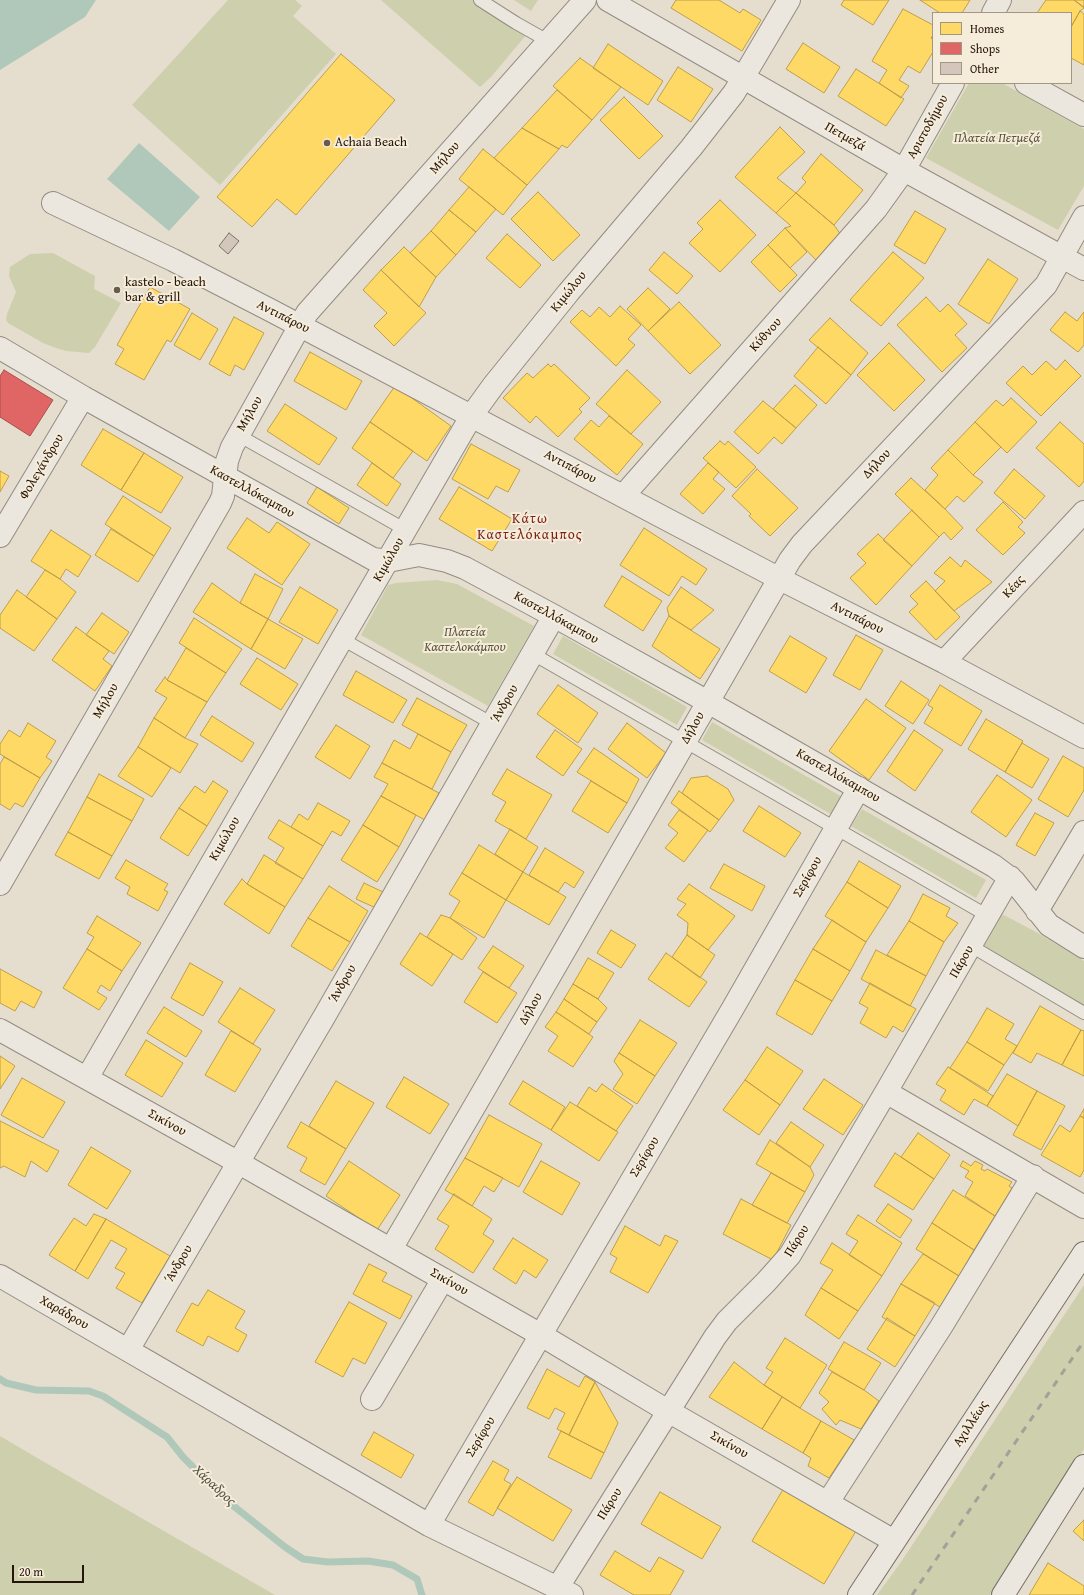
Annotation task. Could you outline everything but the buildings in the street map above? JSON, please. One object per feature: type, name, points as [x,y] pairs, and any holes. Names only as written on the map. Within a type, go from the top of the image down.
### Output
[{"type":"street","name":"Μήλου","points":[[0,884],[216,510],[223,496],[229,453],[238,434],[300,325],[312,308],[585,0]]},
{"type":"street","name":"Πετμεζά","points":[[608,0],[904,170],[1084,270]]},
{"type":"street","name":"Κιμώλου","points":[[87,1078],[472,415],[525,346],[630,218],[691,148],[744,79],[789,0]]},
{"type":"street","points":[[994,12],[1000,0]]},
{"type":"street","name":"Αριστοδήμου","points":[[904,170],[952,84]]},
{"type":"street","points":[[1028,84],[1084,115]]},
{"type":"street","name":"Κύθνου","points":[[623,496],[869,218],[886,197],[904,170]]},
{"type":"street","name":"Αντιπάρου","points":[[54,203],[173,260],[300,325],[778,578],[944,662],[1084,737]]},
{"type":"street","name":"Δήλου","points":[[391,1249],[685,742],[778,578],[802,544],[1046,285],[1084,217]]},
{"type":"street","name":"Καστελλόκαμπου","points":[[0,348],[83,397],[358,552],[373,559],[388,561],[419,555],[438,558],[456,564],[554,616],[988,862],[1010,877],[1022,889],[1037,911],[1056,930],[1084,947]]},
{"type":"street","name":"Φολεγάνδρου","points":[[0,536],[83,397]]},
{"type":"street","name":"Κέας","points":[[944,662],[1084,512]]},
{"type":"street","points":[[410,522],[419,555]]},
{"type":"street","name":"Άνδρου","points":[[128,1350],[239,1163],[554,616]]},
{"type":"street","name":"Σερίφου","points":[[429,1525],[859,788]]},
{"type":"street","points":[[1037,911],[1084,832]]},
{"type":"street","name":"Πάρου","points":[[565,1591],[668,1411],[727,1321],[766,1282],[790,1255],[1010,877]]},
{"type":"street","name":"Σικίνου","points":[[0,1030],[442,1278],[668,1411],[894,1541]]},
{"type":"street","points":[[886,1092],[1033,1176],[1082,1202]]},
{"type":"street","points":[[828,1502],[941,1327],[1033,1176]]},
{"type":"street","name":"Αχιλλέως","points":[[859,1595],[1084,1253]]},
{"type":"street","name":"Χαράδρου","points":[[0,1276],[429,1525],[565,1591]]},
{"type":"street","points":[[372,1399],[442,1278]]},
{"type":"street","points":[[1003,1595],[1084,1466]]},
{"type":"lane","points":[[480,0],[548,41]]},
{"type":"lane","points":[[238,434],[410,522]]},
{"type":"lane","points":[[342,639],[493,724]]},
{"type":"lane","points":[[533,654],[988,916]]},
{"type":"lane","points":[[971,946],[1084,1013]]},
{"type":"green space","points":[[228,0],[295,0],[302,6],[293,16],[336,54],[220,185],[132,105]]},
{"type":"green space","points":[[381,0],[479,0],[527,34],[491,77],[480,87]]},
{"type":"green space","points":[[514,0],[538,0],[531,11]]},
{"type":"green space","name":"Πλατεία Πετμεζά","points":[[968,84],[1004,84],[1084,129],[1084,186],[1058,230],[926,158]]},
{"type":"green space","points":[[53,253],[95,276],[94,289],[121,303],[95,347],[89,353],[66,351],[43,343],[8,323],[6,320],[16,292],[9,276],[10,267],[30,254]]},
{"type":"green space","name":"Πλατεία Καστελοκάμπου","points":[[437,580],[457,584],[534,626],[488,706],[361,635],[388,585]]},
{"type":"green space","points":[[563,636],[687,707],[677,725],[553,654]]},
{"type":"green space","points":[[712,722],[844,798],[834,816],[702,740]]},
{"type":"green space","points":[[862,809],[986,880],[976,898],[851,826]]},
{"type":"green space","points":[[1002,914],[1036,932],[1084,961],[1084,1006],[984,946]]},
{"type":"green space","points":[[1084,1285],[1084,1449],[990,1595],[877,1595],[901,1562]]},
{"type":"green space","points":[[0,1436],[39,1459],[275,1595],[0,1595]]},
{"type":"shaded area","points":[[0,0],[96,0],[85,17],[0,70]]},
{"type":"shaded area","points":[[139,143],[200,197],[169,231],[107,179]]},
{"type":"waterway","name":"Χάραδρος","points":[[0,1379],[6,1383],[36,1390],[89,1391],[103,1396],[167,1437],[183,1457],[226,1500],[285,1547],[303,1559],[328,1562],[368,1561],[393,1565],[417,1579],[422,1595]]},
{"type":"railway","points":[[912,1595],[1084,1341]]},
{"type":"place","name":"Achaia Beach","points":[[327,143]]},
{"type":"place","name":"kastelo - beach bar & grill","points":[[117,290]]},
{"type":"district","name":"Κάτω Καστελόκαμπος","points":[[530,528]]}]
